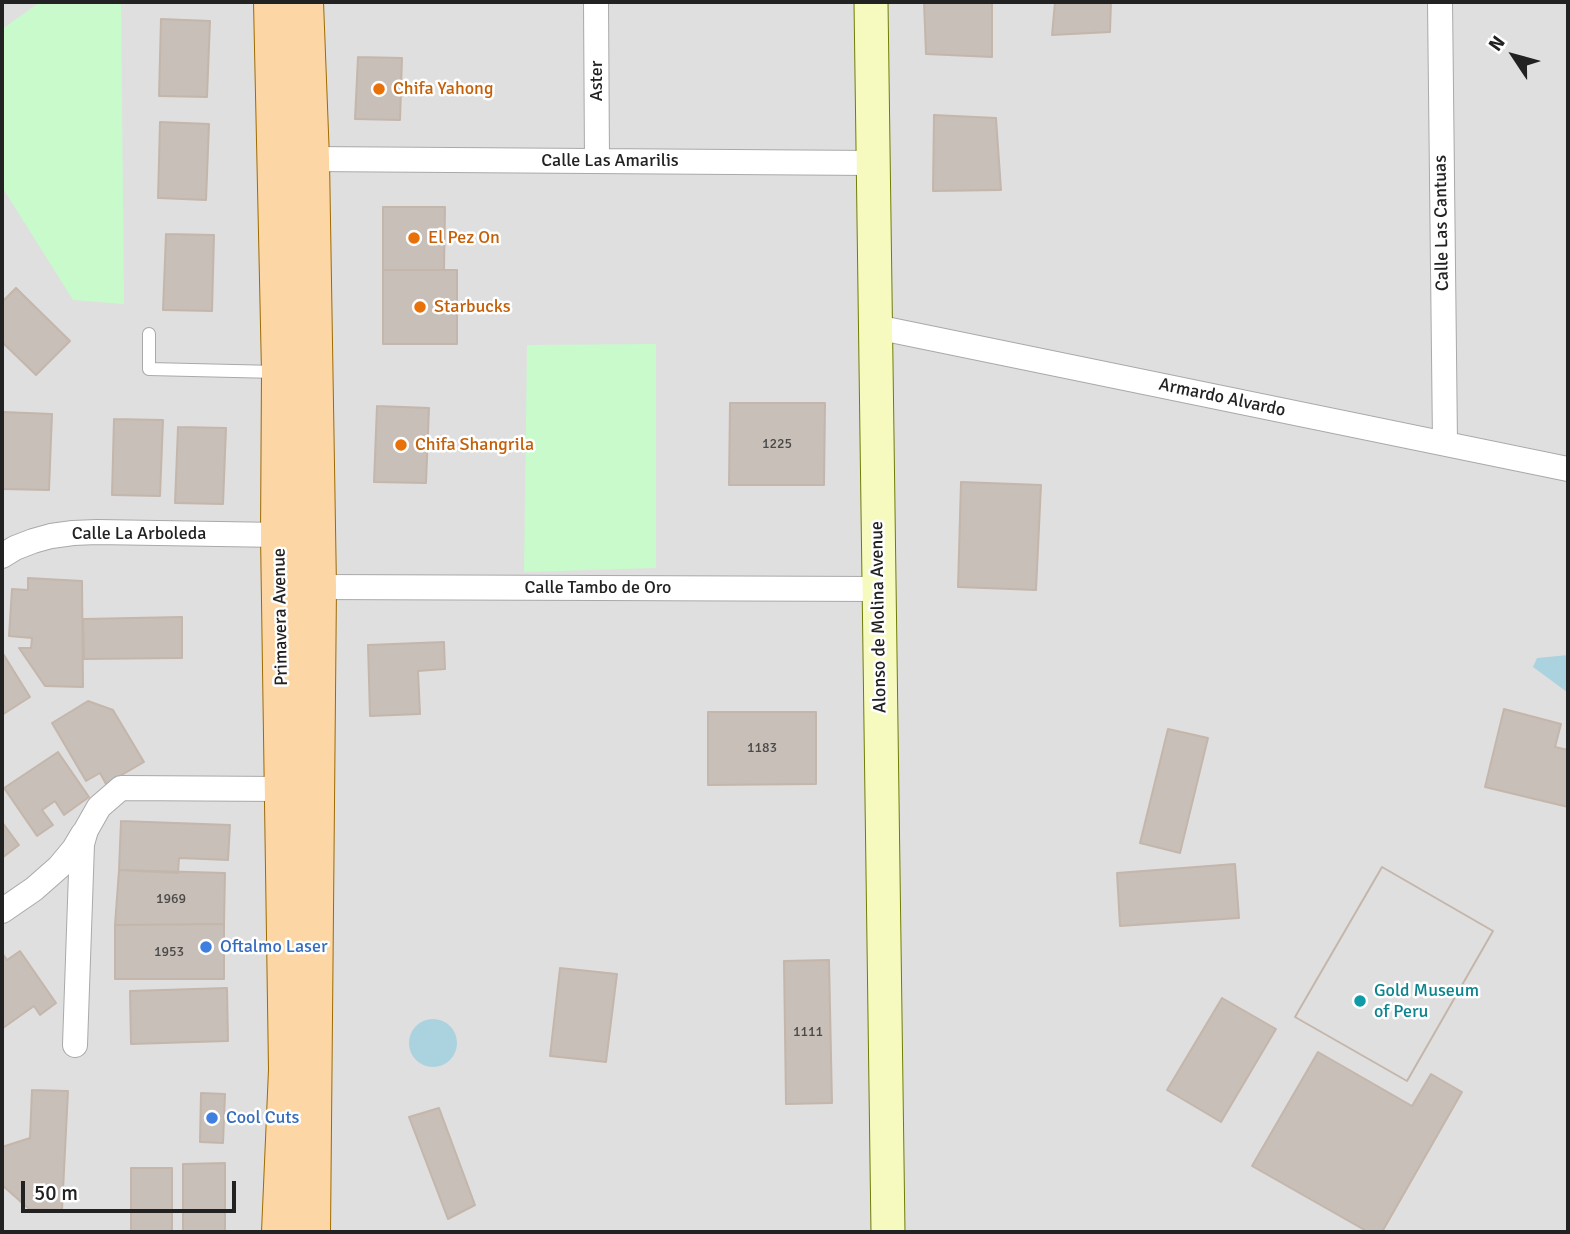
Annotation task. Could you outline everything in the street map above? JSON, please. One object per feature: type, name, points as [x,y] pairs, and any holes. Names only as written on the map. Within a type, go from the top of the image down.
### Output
[{"type":"main road","name":"Primavera Avenue","points":[[273,2],[281,373],[282,789],[288,1070],[281,1232]]},
{"type":"main road","name":"Primavera Avenue","points":[[304,2],[328,159],[317,587],[311,1232]]},
{"type":"main road","name":"Alonso de Molina Avenue","points":[[872,2],[888,1232]]},
{"type":"street","name":"Aster","points":[[596,2],[597,161]]},
{"type":"street","name":"Calle Las Cantuas","points":[[1440,2],[1445,443]]},
{"type":"street","name":"Calle Las Amarilis","points":[[328,159],[873,163]]},
{"type":"street","name":"Armardo Alvardo","points":[[876,327],[1568,469]]},
{"type":"street","name":"Calle La Arboleda","points":[[2,556],[33,541],[73,533],[280,535]]},
{"type":"street","name":"Calle Tambo de Oro","points":[[317,587],[879,589]]},
{"type":"street","points":[[2,911],[59,867],[74,849],[99,807],[121,788],[282,789]]},
{"type":"street","points":[[75,1045],[82,844],[86,830]]},
{"type":"lane","points":[[149,334],[149,369],[281,373]]},
{"type":"shaded area","points":[[2,2],[1568,2],[1568,1232],[2,1232]]},
{"type":"green space","points":[[40,2],[121,2],[124,304],[73,300],[2,187],[2,29]]},
{"type":"green space","points":[[656,344],[656,568],[524,572],[527,345]]},
{"type":"water","points":[[1568,655],[1567,692],[1533,667],[1537,658]]},
{"type":"water","points":[[433,1019],[450,1026],[457,1043],[450,1060],[433,1067],[416,1060],[409,1043],[416,1026]]},
{"type":"building","points":[[924,2],[992,2],[992,57],[926,54]]},
{"type":"building","points":[[1055,2],[1111,2],[1110,32],[1052,35]]},
{"type":"building","points":[[161,19],[210,21],[207,97],[159,96]]},
{"type":"building","name":"Chifa Yahong","points":[[358,57],[402,58],[400,120],[355,119]]},
{"type":"building","points":[[934,115],[996,118],[1001,190],[933,191]]},
{"type":"building","points":[[160,122],[209,124],[206,200],[158,198]]},
{"type":"building","name":"El Pez On","points":[[383,207],[445,207],[444,270],[383,270]]},
{"type":"building","points":[[166,234],[214,235],[212,311],[163,310]]},
{"type":"building","name":"Starbucks","points":[[383,270],[457,270],[457,344],[383,344]]},
{"type":"building","points":[[16,288],[70,341],[36,375],[2,342],[2,302]]},
{"type":"building","points":[[730,403],[825,403],[824,485],[729,485]]},
{"type":"building","name":"Chifa Shangrila","points":[[377,406],[429,408],[426,483],[374,482]]},
{"type":"building","points":[[3,412],[52,414],[49,490],[2,489]]},
{"type":"building","points":[[114,419],[163,420],[160,496],[112,495]]},
{"type":"building","points":[[178,427],[226,428],[223,504],[175,503]]},
{"type":"building","points":[[961,482],[1041,485],[1036,590],[958,587]]},
{"type":"building","points":[[28,578],[82,581],[83,687],[45,686],[19,648],[31,648],[32,638],[9,636],[12,589],[28,590]]},
{"type":"building","points":[[182,617],[182,658],[84,659],[83,619]]},
{"type":"building","points":[[444,642],[445,669],[418,671],[420,714],[370,716],[368,645]]},
{"type":"building","points":[[2,652],[30,697],[2,715]]},
{"type":"building","points":[[88,701],[113,710],[144,762],[106,784],[100,773],[86,781],[52,723]]},
{"type":"building","points":[[1504,709],[1561,724],[1555,747],[1568,750],[1568,807],[1485,787]]},
{"type":"building","points":[[708,712],[816,712],[816,784],[708,785]]},
{"type":"building","points":[[1168,729],[1208,738],[1180,853],[1140,843]]},
{"type":"building","points":[[58,752],[89,797],[64,815],[55,801],[42,810],[53,825],[37,836],[4,788]]},
{"type":"building","points":[[121,821],[230,825],[228,860],[179,858],[178,873],[119,870]]},
{"type":"building","points":[[2,822],[19,845],[2,858]]},
{"type":"building","points":[[1235,864],[1239,918],[1120,926],[1117,873]]},
{"type":"building","points":[[1235,864],[1239,918],[1120,926],[1117,873]]},
{"type":"building","points":[[1235,864],[1239,918],[1120,926],[1117,873]]},
{"type":"building","points":[[1382,867],[1493,931],[1407,1081],[1295,1017]]},
{"type":"building","points":[[1382,867],[1493,931],[1407,1081],[1295,1017]]},
{"type":"building","points":[[119,870],[225,873],[224,924],[115,925]]},
{"type":"building","points":[[224,924],[224,979],[115,979],[115,925]]},
{"type":"building","points":[[20,951],[56,1003],[40,1015],[34,1006],[3,1028],[2,953],[7,960]]},
{"type":"building","points":[[829,960],[832,1103],[786,1104],[784,961]]},
{"type":"building","points":[[560,968],[617,974],[606,1062],[550,1056]]},
{"type":"building","points":[[227,988],[228,1041],[131,1044],[130,991]]},
{"type":"building","points":[[1222,998],[1276,1029],[1221,1122],[1167,1090]]},
{"type":"building","points":[[1222,998],[1276,1029],[1221,1122],[1167,1090]]},
{"type":"building","points":[[1222,998],[1276,1029],[1221,1122],[1167,1090]]},
{"type":"building","points":[[1318,1052],[1412,1106],[1431,1074],[1462,1092],[1382,1232],[1368,1232],[1252,1166]]},
{"type":"building","points":[[1318,1052],[1412,1106],[1431,1074],[1462,1092],[1382,1232],[1368,1232],[1252,1166]]},
{"type":"building","points":[[1318,1052],[1412,1106],[1431,1074],[1462,1092],[1382,1232],[1368,1232],[1252,1166]]},
{"type":"building","points":[[32,1090],[68,1091],[62,1210],[29,1209],[2,1185],[2,1147],[30,1138]]},
{"type":"building","name":"Cool Cuts","points":[[201,1093],[225,1094],[223,1143],[200,1142]]},
{"type":"building","points":[[439,1108],[475,1205],[448,1219],[409,1117]]},
{"type":"building","points":[[225,1163],[225,1232],[183,1232],[183,1164]]},
{"type":"building","points":[[131,1168],[172,1168],[172,1232],[131,1232]]},
{"type":"place","name":"Chifa Yahong","points":[[379,89]]},
{"type":"place","name":"El Pez On","points":[[414,238]]},
{"type":"place","name":"Starbucks","points":[[420,307]]},
{"type":"place","name":"Chifa Shangrila","points":[[401,445]]},
{"type":"place","name":"Oftalmo Laser","points":[[206,947]]},
{"type":"place","name":"Gold Museum of Peru","points":[[1360,1001]]},
{"type":"place","name":"Cool Cuts","points":[[212,1118]]}]
